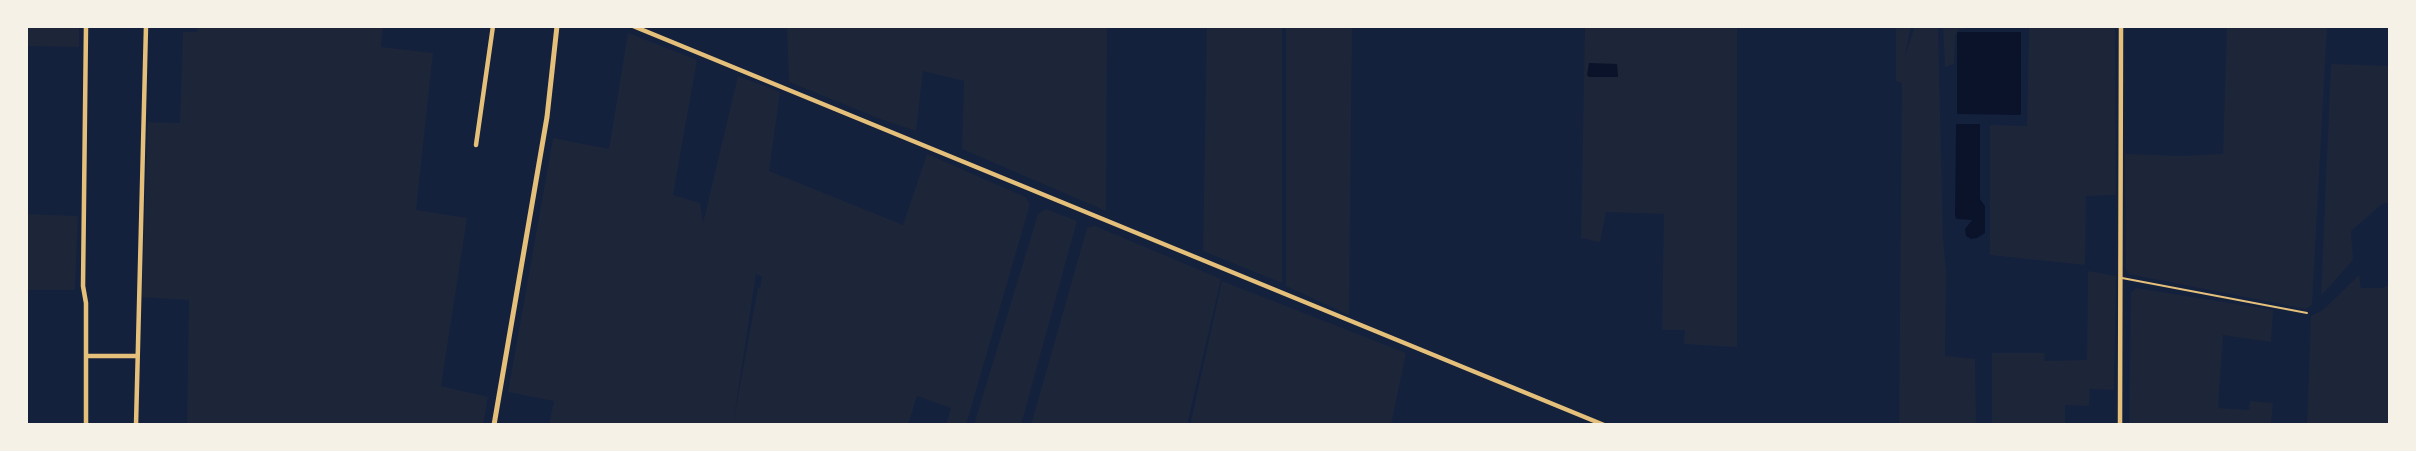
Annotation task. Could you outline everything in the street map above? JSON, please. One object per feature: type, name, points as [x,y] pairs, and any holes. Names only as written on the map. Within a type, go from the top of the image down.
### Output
[{"type":"street","points":[[86,26],[83,286],[86,303],[86,425]]},
{"type":"street","points":[[136,425],[146,26]]},
{"type":"street","points":[[476,145],[493,26]]},
{"type":"street","points":[[494,425],[546,117],[556,26]]},
{"type":"street","points":[[633,26],[1604,425]]},
{"type":"street","points":[[2120,425],[2121,26]]},
{"type":"street","points":[[86,356],[138,356]]},
{"type":"lane","points":[[2121,278],[2307,312]]},
{"type":"shaded area","points":[[26,26],[79,26],[79,47],[26,46]]},
{"type":"shaded area","points":[[198,26],[383,26],[381,47],[433,53],[416,210],[467,218],[441,386],[488,397],[483,425],[187,425],[189,300],[142,297],[148,122],[180,123],[183,32],[197,32]]},
{"type":"shaded area","points":[[787,26],[1107,26],[1106,211],[962,149],[964,81],[923,71],[916,131],[883,120],[789,82]]},
{"type":"shaded area","points":[[1207,26],[1282,26],[1282,283],[1203,251]]},
{"type":"shaded area","points":[[1286,26],[1352,26],[1349,315],[1286,286]]},
{"type":"shaded area","points":[[1585,26],[1737,26],[1737,347],[1684,344],[1685,330],[1662,330],[1664,214],[1606,212],[1600,242],[1581,238]]},
{"type":"shaded area","points":[[1896,26],[1911,26],[1905,56],[1915,26],[1938,26],[1943,237],[1946,272],[1945,356],[1975,359],[1976,425],[1899,425],[1902,83],[1896,81]]},
{"type":"shaded area","points":[[1943,26],[1981,27],[1959,29],[1955,36],[1954,64],[1945,67]]},
{"type":"shaded area","points":[[1998,26],[2115,26],[2116,195],[2086,196],[2085,265],[1990,255],[1990,125],[2027,126],[2029,28]]},
{"type":"shaded area","points":[[2227,26],[2327,26],[2312,305],[2306,309],[2129,274],[2126,269],[2125,154],[2180,156],[2223,154]]},
{"type":"shaded area","points":[[1957,32],[2021,32],[2021,115],[1957,114]]},
{"type":"shaded area","points":[[628,33],[697,60],[673,195],[700,203],[703,223],[738,76],[780,92],[769,171],[903,225],[927,154],[1025,197],[1030,204],[966,425],[946,425],[951,408],[917,396],[908,425],[549,425],[554,401],[508,392],[553,138],[609,149]],"holes":[[[756,274],[762,277],[760,288],[758,287],[733,424]]]},
{"type":"shaded area","points":[[1589,63],[1617,64],[1618,77],[1589,77],[1587,75]]},
{"type":"shaded area","points":[[2331,64],[2390,66],[2390,202],[2382,204],[2351,231],[2353,260],[2321,296]]},
{"type":"shaded area","points":[[1956,124],[1980,124],[1980,199],[1985,206],[1985,233],[1971,239],[1966,236],[1965,229],[1972,220],[1956,219],[1955,215]]},
{"type":"shaded area","points":[[1046,209],[1077,221],[1021,425],[974,425],[1038,214]]},
{"type":"shaded area","points":[[26,214],[78,216],[75,290],[26,290]]},
{"type":"shaded area","points":[[1095,226],[1221,279],[1187,425],[1031,425],[1087,228]]},
{"type":"shaded area","points":[[2088,271],[2116,276],[2114,390],[2090,389],[2089,406],[2065,405],[2065,425],[1992,425],[1992,353],[2045,353],[2044,361],[2087,360]]},
{"type":"shaded area","points":[[2359,275],[2361,288],[2383,288],[2390,284],[2390,425],[2307,425],[2311,316],[2323,310]]},
{"type":"shaded area","points":[[1222,281],[1406,353],[1391,425],[1190,425]]},
{"type":"shaded area","points":[[2136,288],[2273,310],[2271,342],[2223,335],[2218,408],[2249,410],[2250,401],[2273,403],[2271,425],[2129,425],[2131,293]]}]
